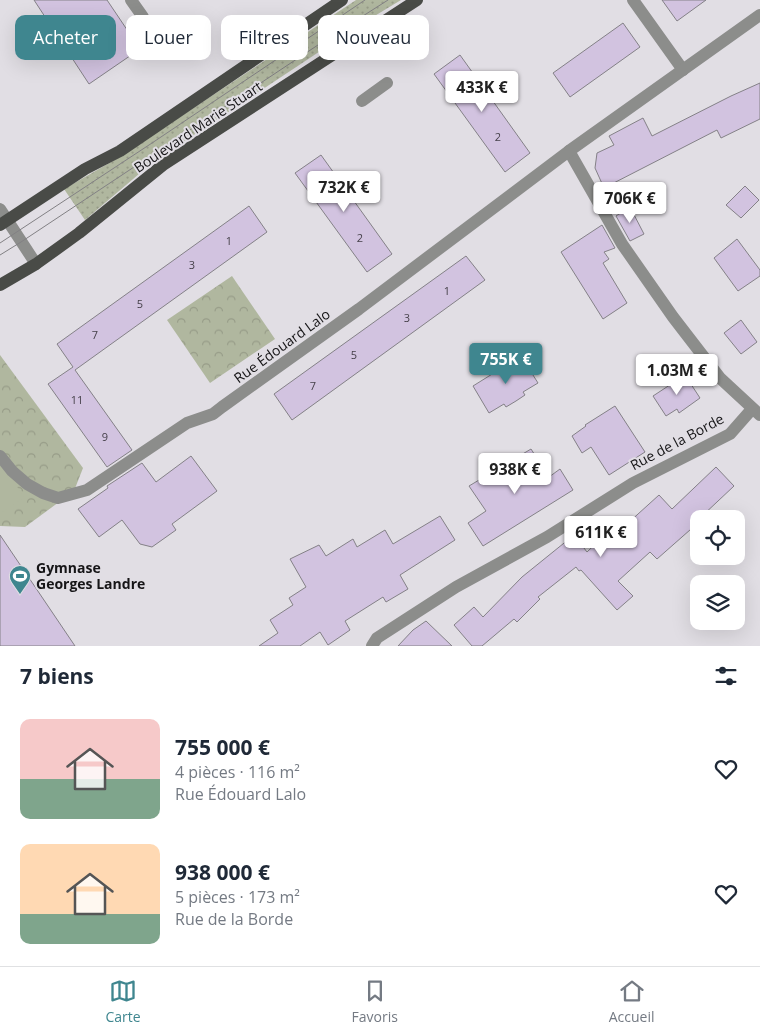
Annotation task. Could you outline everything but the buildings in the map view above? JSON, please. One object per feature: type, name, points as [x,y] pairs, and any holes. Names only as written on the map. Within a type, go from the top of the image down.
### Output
[{"type":"main road","name":"Boulevard Marie Stuart","points":[[3,223],[85,169],[120,150],[342,0]]},
{"type":"main road","name":"Boulevard Marie Stuart","points":[[0,285],[36,264],[79,233],[163,165],[418,0]]},
{"type":"street","points":[[131,0],[142,15]]},
{"type":"street","points":[[633,0],[683,70]]},
{"type":"street","points":[[569,151],[760,14]]},
{"type":"street","points":[[362,101],[387,83]]},
{"type":"street","name":"Rue de la Borde","points":[[372,646],[377,638],[456,587],[547,538],[633,483],[730,434],[756,412],[720,378],[673,318],[622,244],[569,151]]},
{"type":"street","name":"Rue Édouard Lalo","points":[[0,456],[12,471],[27,484],[43,493],[58,498],[87,490],[187,423],[213,414],[359,309],[569,151]]},
{"type":"street","points":[[0,209],[3,223],[36,264]]},
{"type":"green space","points":[[356,0],[401,0],[376,15],[333,15]]},
{"type":"green space","points":[[318,25],[318,53],[308,59],[308,32]]},
{"type":"green space","points":[[266,60],[307,60],[153,162],[85,220],[64,189],[118,158]]},
{"type":"green space","points":[[232,276],[275,339],[210,383],[167,320]]},
{"type":"green space","points":[[0,355],[83,468],[74,491],[25,527],[0,526]]},
{"type":"green space","points":[[0,461],[24,497],[0,514]]},
{"type":"tram line","points":[[0,243],[365,0]]},
{"type":"tram line","points":[[0,255],[388,0]]},
{"type":"place","name":"Gymnase Georges Landre","points":[[20,595]]}]
